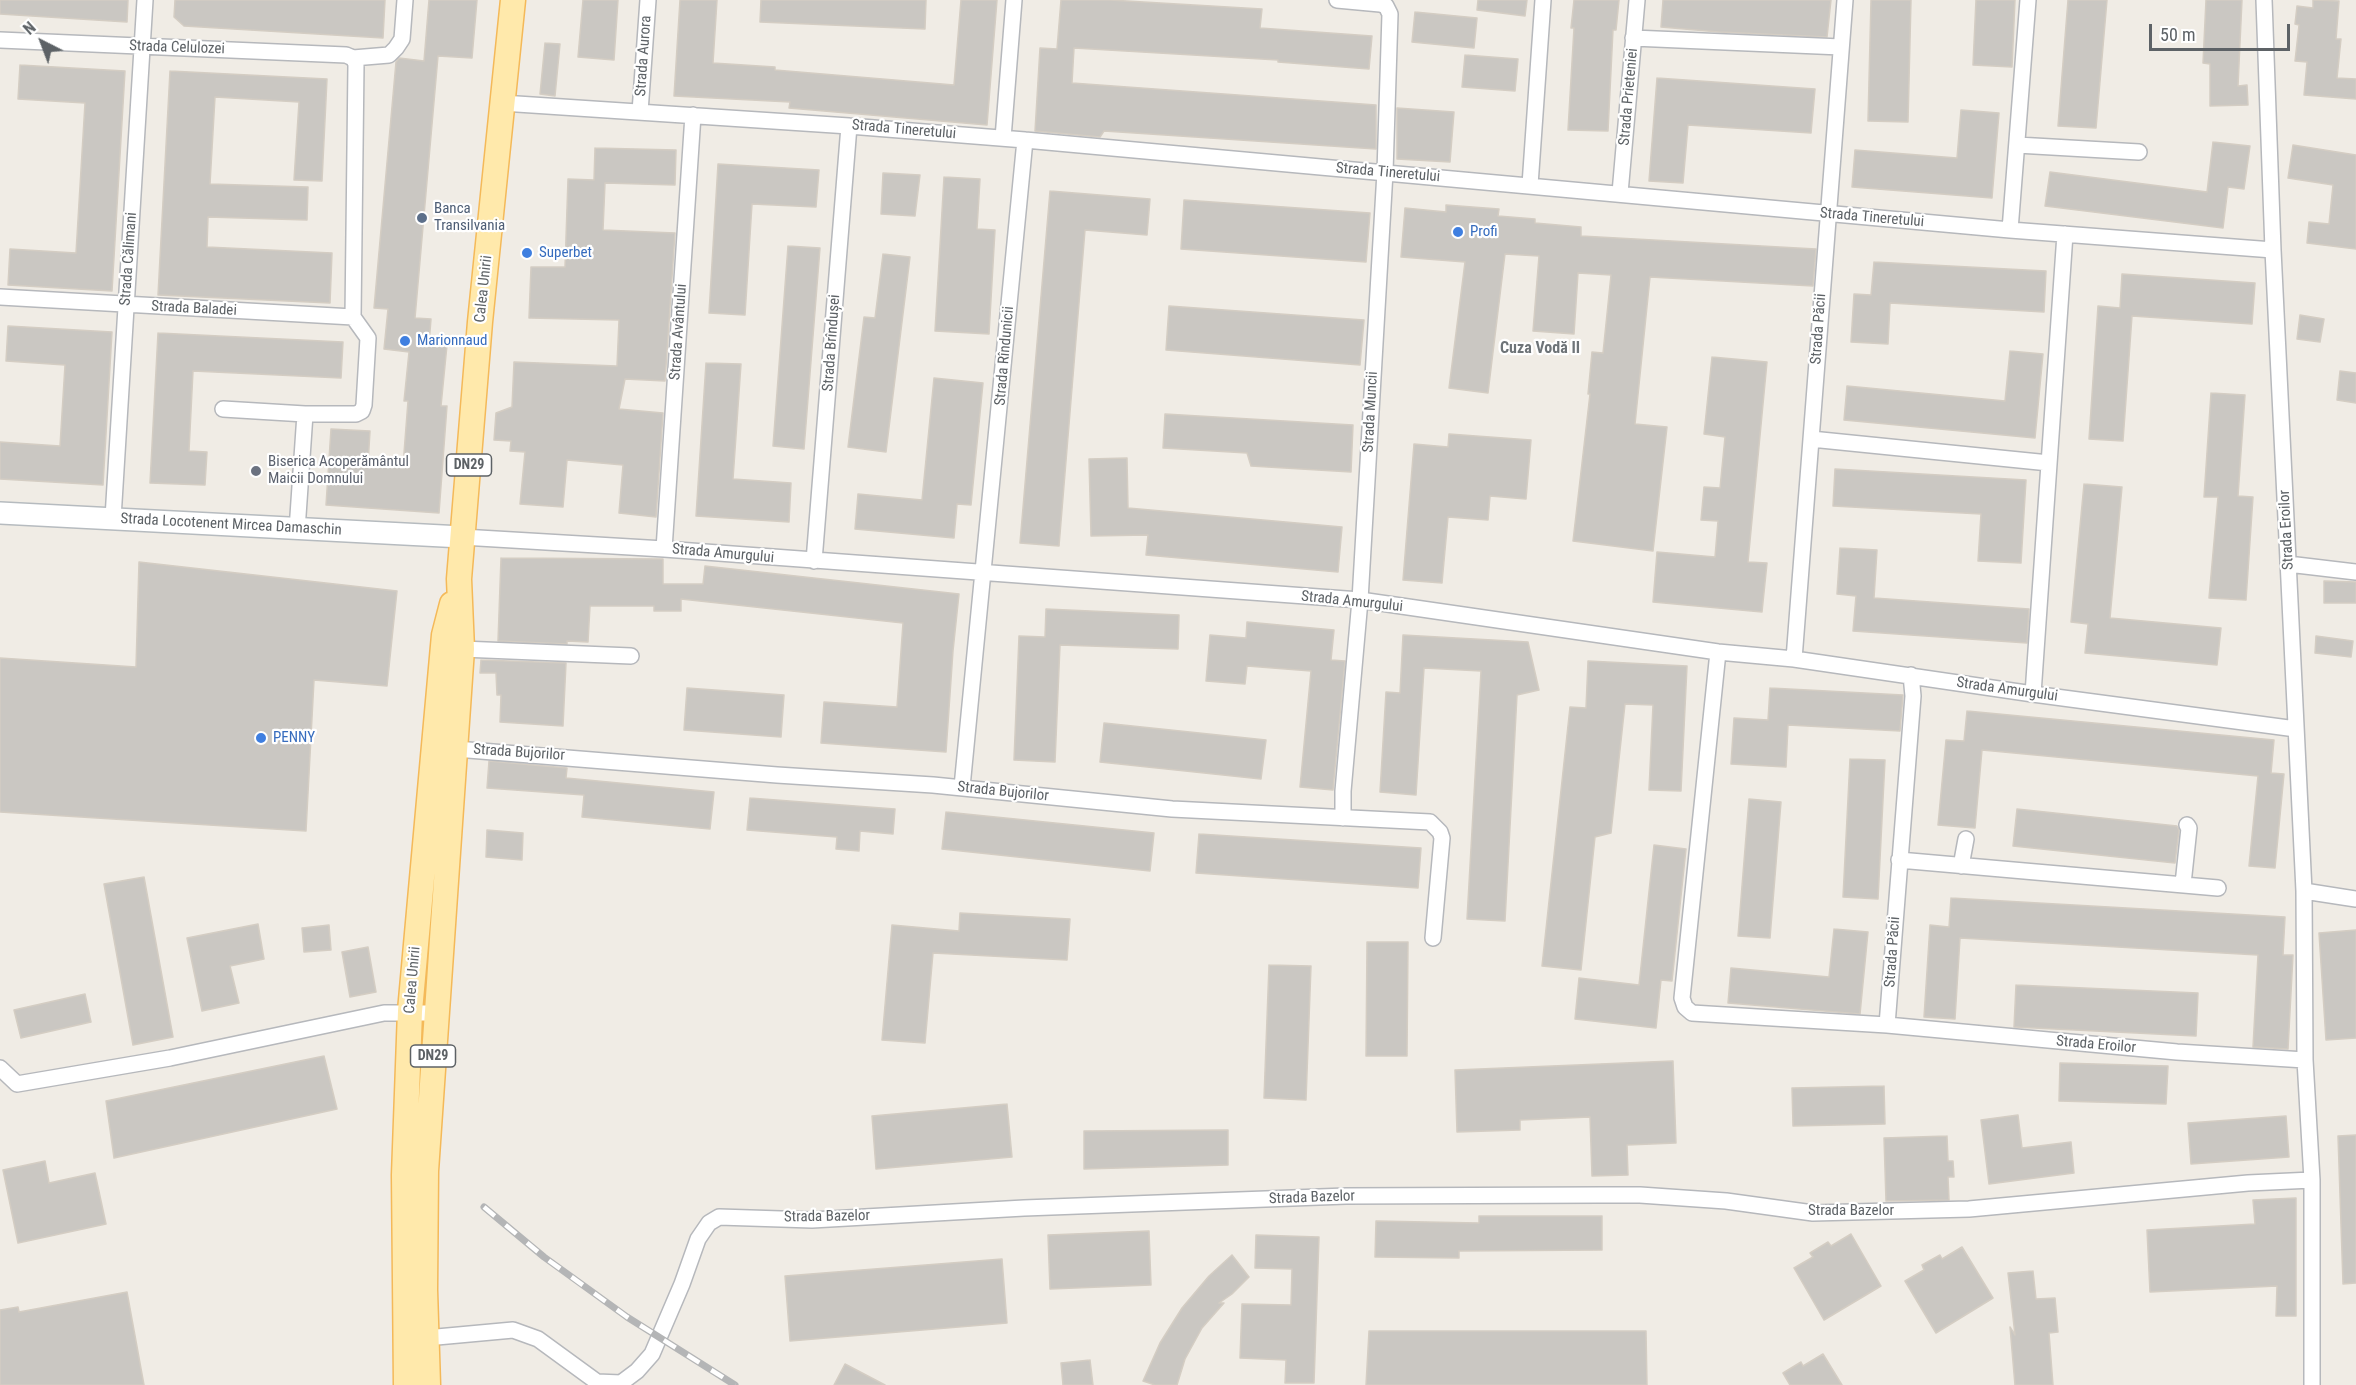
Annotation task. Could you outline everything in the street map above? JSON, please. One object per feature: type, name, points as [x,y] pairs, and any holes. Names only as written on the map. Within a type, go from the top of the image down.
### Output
[{"type":"main road","name":"Calea Unirii","points":[[428,1374],[426,1171],[462,649],[459,579],[480,322],[513,0]]},
{"type":"main road","name":"Calea Unirii","points":[[406,1385],[404,1175],[410,1011],[444,635],[459,579]]},
{"type":"main road","points":[[428,1374],[439,1385]]},
{"type":"street","name":"Strada Călimani","points":[[113,518],[145,0]]},
{"type":"street","name":"Strada Celulozei","points":[[0,40],[346,55],[353,58],[389,55],[402,39],[405,0]]},
{"type":"street","name":"Strada Aurora","points":[[640,112],[648,0]]},
{"type":"street","points":[[1003,138],[1014,0]]},
{"type":"street","name":"Strada Muncii","points":[[1337,0],[1386,6],[1390,14],[1384,172],[1360,600],[1343,791],[1343,818]]},
{"type":"street","points":[[1530,185],[1543,0]]},
{"type":"street","name":"Strada Prieteniei","points":[[1620,193],[1637,0]]},
{"type":"street","name":"Strada Păcii","points":[[1794,659],[1845,0]]},
{"type":"street","points":[[2010,230],[2028,0]]},
{"type":"street","name":"Strada Eroilor","points":[[2264,0],[2273,250],[2304,891],[2305,1060],[2312,1180],[2312,1385]]},
{"type":"street","points":[[1633,38],[1841,47]]},
{"type":"street","points":[[223,409],[305,414],[356,414],[362,411],[368,338],[352,317],[356,64],[353,58]]},
{"type":"street","name":"Strada Tineretului","points":[[502,103],[1003,138],[1620,193],[1828,214],[2273,250]]},
{"type":"street","name":"Strada Avântului","points":[[664,549],[693,116]]},
{"type":"street","name":"Strada Brîndușei","points":[[814,561],[849,126]]},
{"type":"street","name":"Strada Rîndunicii","points":[[984,573],[1025,140]]},
{"type":"street","points":[[2017,145],[2139,152]]},
{"type":"street","points":[[2033,694],[2065,234]]},
{"type":"street","name":"Strada Baladei","points":[[0,297],[352,317]]},
{"type":"street","points":[[297,530],[305,414]]},
{"type":"street","points":[[1811,439],[2049,463]]},
{"type":"street","name":"Strada Locotenent Mircea Damaschin","points":[[0,513],[462,537]]},
{"type":"street","name":"Strada Amurgului","points":[[462,537],[664,549],[1360,600],[1718,652],[1794,659],[2296,729]]},
{"type":"street","points":[[2288,564],[2356,572]]},
{"type":"street","points":[[962,787],[984,573]]},
{"type":"street","points":[[462,649],[631,656]]},
{"type":"street","points":[[1718,652],[1682,998],[1685,1007],[1692,1013],[1887,1025]]},
{"type":"street","name":"Strada Păcii","points":[[1887,1025],[1913,696],[1911,675]]},
{"type":"street","name":"Strada Bujorilor","points":[[456,749],[962,787],[1172,809],[1430,822],[1440,832],[1442,838],[1434,938]]},
{"type":"street","points":[[2183,885],[2189,828],[2187,825]]},
{"type":"street","points":[[1961,866],[1966,838]]},
{"type":"street","points":[[1899,860],[2218,888]]},
{"type":"street","points":[[2304,891],[2356,899]]},
{"type":"street","points":[[0,1068],[17,1084],[170,1058],[384,1013],[410,1011],[436,1013]]},
{"type":"street","name":"Strada Eroilor","points":[[1887,1025],[2177,1052],[2305,1060]]},
{"type":"street","name":"Strada Bazelor","points":[[426,1338],[513,1330],[538,1339],[597,1382],[621,1383],[637,1371],[652,1354],[682,1284],[698,1239],[709,1223],[719,1217],[812,1220],[1024,1208],[1346,1196],[1599,1195],[1640,1195],[1726,1201],[1813,1213],[1969,1209],[2237,1184],[2312,1180]]},
{"type":"building","points":[[0,0],[128,0],[127,22],[0,14]]},
{"type":"building","points":[[175,0],[385,0],[383,38],[184,26],[174,17]]},
{"type":"building","points":[[429,0],[477,0],[472,58],[438,56],[415,318],[431,319],[429,344],[447,345],[441,406],[447,406],[439,513],[326,505],[331,429],[370,431],[368,464],[403,466],[408,401],[404,401],[409,352],[384,349],[388,309],[374,308],[396,62],[399,58],[424,61]]},
{"type":"building","points":[[583,0],[618,0],[614,60],[578,57]]},
{"type":"building","points":[[680,0],[717,0],[713,63],[954,85],[961,0],[997,0],[987,125],[789,108],[790,102],[674,96]]},
{"type":"building","points":[[761,0],[926,0],[925,29],[760,22]]},
{"type":"building","points":[[1061,0],[1110,0],[1262,9],[1260,28],[1372,36],[1369,69],[1278,62],[1278,60],[1074,48],[1072,83],[1376,105],[1376,149],[1104,131],[1100,137],[1035,131],[1040,48],[1057,49]]},
{"type":"building","points":[[1478,0],[1527,0],[1525,16],[1477,10]]},
{"type":"building","points":[[1574,0],[1619,0],[1616,30],[1613,30],[1608,131],[1568,130]]},
{"type":"building","points":[[1663,0],[1831,0],[1827,37],[1661,27]]},
{"type":"building","points":[[1871,0],[1911,0],[1908,122],[1868,121]]},
{"type":"building","points":[[1976,0],[2015,0],[2012,67],[1973,65]]},
{"type":"building","points":[[2068,0],[2107,0],[2096,128],[2058,126]]},
{"type":"building","points":[[2206,0],[2242,0],[2238,86],[2247,85],[2248,105],[2210,106],[2210,64],[2203,63]]},
{"type":"building","points":[[2313,0],[2339,1],[2336,39],[2341,39],[2337,78],[2356,79],[2356,99],[2304,95],[2307,62],[2295,61],[2299,25],[2295,24],[2297,6],[2313,8]]},
{"type":"building","points":[[1415,12],[1477,18],[1474,48],[1412,42]]},
{"type":"building","points":[[545,43],[560,44],[555,96],[540,94]]},
{"type":"building","points":[[1465,55],[1518,59],[1515,91],[1462,87]]},
{"type":"building","points":[[20,65],[125,71],[112,291],[8,285],[10,249],[76,253],[85,103],[18,99]]},
{"type":"building","points":[[170,71],[327,79],[322,181],[294,180],[299,102],[215,97],[210,184],[308,187],[307,220],[208,217],[207,247],[332,253],[330,303],[158,295]]},
{"type":"building","points":[[1657,78],[1815,89],[1811,133],[1688,125],[1683,183],[1649,181]]},
{"type":"building","points":[[1397,108],[1454,112],[1450,162],[1397,159]]},
{"type":"building","points":[[1961,110],[1999,113],[1992,198],[1852,187],[1855,150],[1957,158]]},
{"type":"building","points":[[2213,142],[2250,146],[2244,189],[2228,187],[2223,228],[2045,206],[2050,172],[2207,192]]},
{"type":"building","points":[[2293,145],[2356,155],[2356,249],[2307,243],[2309,222],[2329,224],[2333,185],[2288,178]]},
{"type":"building","points":[[595,148],[676,150],[675,185],[605,183],[603,230],[675,233],[665,381],[625,379],[619,409],[663,413],[656,517],[619,513],[623,465],[567,460],[563,507],[520,504],[525,452],[510,451],[511,441],[494,440],[496,413],[512,407],[514,362],[617,366],[619,320],[529,318],[531,267],[565,267],[568,179],[594,180]]},
{"type":"building","points":[[718,164],[819,170],[816,207],[752,204],[745,315],[709,313]]},
{"type":"building","points":[[883,173],[920,175],[915,216],[881,214]]},
{"type":"building","points":[[944,177],[980,179],[977,229],[995,230],[989,334],[935,331]]},
{"type":"building","points":[[1050,191],[1150,199],[1147,235],[1085,230],[1059,546],[1020,543]]},
{"type":"building","points":[[1184,200],[1370,213],[1366,262],[1181,249]]},
{"type":"building","points":[[1446,205],[1499,209],[1498,216],[1535,219],[1535,223],[1581,227],[1581,236],[1816,249],[1813,286],[1650,277],[1635,424],[1667,427],[1653,551],[1573,541],[1590,394],[1588,394],[1592,352],[1603,353],[1611,275],[1578,273],[1574,334],[1533,331],[1539,256],[1505,254],[1488,393],[1449,388],[1465,262],[1401,257],[1405,208],[1446,212]]},
{"type":"building","points":[[788,246],[820,248],[804,449],[773,446]]},
{"type":"building","points":[[883,254],[910,257],[886,452],[848,447],[864,317],[875,318]]},
{"type":"building","points":[[1874,262],[2046,271],[2044,312],[1890,303],[1888,344],[1851,342],[1854,294],[1871,295]]},
{"type":"building","points":[[2122,274],[2255,283],[2252,324],[2132,316],[2123,441],[2089,439],[2098,306],[2120,308]]},
{"type":"building","points":[[1169,306],[1364,320],[1360,365],[1166,350]]},
{"type":"building","points":[[2300,315],[2324,319],[2320,342],[2297,339]]},
{"type":"building","points":[[8,326],[112,332],[103,485],[0,479],[0,442],[60,446],[65,365],[6,361]]},
{"type":"building","points":[[158,333],[343,342],[341,378],[193,371],[189,451],[207,452],[205,485],[150,483]]},
{"type":"building","points":[[2010,351],[2043,354],[2035,438],[1844,420],[1847,386],[2005,401]]},
{"type":"building","points":[[1712,357],[1767,362],[1748,562],[1767,563],[1762,612],[1653,602],[1657,552],[1715,557],[1718,521],[1701,520],[1704,487],[1720,488],[1725,437],[1704,434]]},
{"type":"building","points":[[706,363],[741,364],[733,479],[791,483],[789,522],[696,516]]},
{"type":"building","points":[[2340,371],[2356,373],[2356,403],[2337,400]]},
{"type":"building","points":[[934,378],[983,383],[971,505],[957,504],[954,538],[855,529],[858,494],[922,500]]},
{"type":"building","points":[[2211,393],[2245,395],[2238,496],[2253,497],[2246,600],[2209,598],[2218,497],[2204,497]]},
{"type":"building","points":[[1165,414],[1353,425],[1351,472],[1251,466],[1247,453],[1163,448]]},
{"type":"building","points":[[1449,434],[1531,440],[1526,499],[1490,496],[1488,520],[1448,517],[1442,583],[1403,580],[1414,444],[1448,447]]},
{"type":"building","points":[[1127,458],[1128,508],[1342,527],[1338,572],[1146,555],[1148,535],[1091,536],[1089,459]]},
{"type":"building","points":[[1835,469],[2026,480],[2021,563],[1978,561],[1981,514],[1833,506]]},
{"type":"building","points":[[2084,484],[2122,487],[2110,618],[2221,628],[2217,665],[2085,653],[2088,624],[2071,622]]},
{"type":"building","points":[[1840,548],[1877,550],[1874,598],[2029,609],[2027,643],[1853,631],[1856,596],[1837,594]]},
{"type":"building","points":[[501,558],[663,559],[663,584],[703,584],[705,566],[959,594],[946,752],[821,743],[824,702],[897,707],[903,623],[681,599],[681,611],[654,611],[654,606],[590,606],[588,642],[567,641],[567,644],[498,641]]},
{"type":"building","points":[[139,562],[397,591],[387,686],[314,680],[306,831],[0,812],[0,658],[136,667]]},
{"type":"building","points":[[2324,581],[2356,582],[2356,603],[2324,603]]},
{"type":"building","points":[[1046,609],[1179,615],[1178,649],[1060,645],[1055,762],[1014,760],[1019,636],[1045,637]]},
{"type":"building","points":[[1247,622],[1334,630],[1331,660],[1345,661],[1333,790],[1300,787],[1311,671],[1247,666],[1245,684],[1206,681],[1210,635],[1246,638]]},
{"type":"building","points":[[1403,635],[1528,642],[1539,690],[1517,695],[1505,921],[1467,919],[1481,671],[1424,668],[1416,795],[1380,792],[1386,692],[1400,693]]},
{"type":"building","points":[[2316,636],[2353,641],[2351,657],[2315,653]]},
{"type":"building","points":[[481,660],[566,663],[563,726],[500,722],[501,695],[497,695],[496,673],[480,673]]},
{"type":"building","points":[[1588,661],[1687,666],[1681,791],[1649,790],[1653,705],[1625,704],[1611,833],[1595,837],[1581,970],[1542,966],[1570,707],[1586,708]]},
{"type":"building","points":[[687,688],[784,695],[781,737],[684,730]]},
{"type":"building","points":[[1770,688],[1903,695],[1900,731],[1788,725],[1786,767],[1731,764],[1734,718],[1768,720]]},
{"type":"building","points":[[1967,711],[2274,740],[2271,773],[2284,774],[2275,868],[2249,866],[2258,776],[1982,750],[1975,828],[1938,825],[1946,740],[1964,741]]},
{"type":"building","points":[[1104,723],[1266,740],[1261,779],[1100,762]]},
{"type":"building","points":[[1850,759],[1885,760],[1878,899],[1843,897]]},
{"type":"building","points":[[489,761],[567,768],[566,778],[714,792],[710,829],[582,817],[584,795],[487,788]]},
{"type":"building","points":[[750,798],[895,809],[893,834],[860,831],[859,851],[836,849],[837,837],[747,830]]},
{"type":"building","points":[[1749,799],[1781,802],[1770,938],[1738,936]]},
{"type":"building","points":[[2017,809],[2177,826],[2179,830],[2175,863],[2013,846]]},
{"type":"building","points":[[946,812],[1154,833],[1150,871],[942,849]]},
{"type":"building","points":[[487,830],[523,833],[522,860],[486,857]]},
{"type":"building","points":[[1199,834],[1421,848],[1418,888],[1196,873]]},
{"type":"building","points":[[1654,845],[1686,849],[1672,981],[1661,980],[1656,1028],[1575,1019],[1579,978],[1639,985]]},
{"type":"building","points":[[144,877],[173,1037],[133,1045],[104,884]]},
{"type":"building","points":[[1951,898],[2285,917],[2283,955],[2293,955],[2288,1049],[2253,1047],[2258,955],[1960,938],[1955,1019],[1924,1017],[1930,925],[1949,927]]},
{"type":"building","points":[[960,913],[1070,919],[1067,960],[933,953],[925,1043],[882,1040],[892,925],[959,931]]},
{"type":"building","points":[[258,924],[264,959],[230,966],[239,1003],[202,1011],[187,938]]},
{"type":"building","points":[[329,925],[331,950],[304,952],[302,928]]},
{"type":"building","points":[[1834,929],[1868,932],[1860,1014],[1728,1003],[1731,968],[1829,977]]},
{"type":"building","points":[[2356,930],[2356,1038],[2326,1040],[2319,933]]},
{"type":"building","points":[[1367,942],[1408,942],[1407,1056],[1366,1056]]},
{"type":"building","points":[[368,947],[376,992],[350,997],[342,952]]},
{"type":"building","points":[[1269,965],[1311,966],[1306,1100],[1264,1098]]},
{"type":"building","points":[[2016,985],[2198,993],[2196,1036],[2014,1027]]},
{"type":"building","points":[[85,994],[91,1022],[21,1038],[14,1010]]},
{"type":"building","points":[[324,1056],[337,1109],[114,1158],[106,1101]]},
{"type":"building","points":[[1673,1061],[1676,1143],[1627,1145],[1628,1175],[1592,1176],[1590,1117],[1520,1120],[1520,1130],[1457,1132],[1455,1070]]},
{"type":"building","points":[[2060,1063],[2168,1066],[2166,1104],[2059,1101]]},
{"type":"building","points":[[1884,1086],[1885,1124],[1793,1126],[1792,1088]]},
{"type":"building","points":[[1007,1104],[1012,1157],[876,1169],[872,1116]]},
{"type":"building","points":[[2018,1115],[2022,1148],[2071,1142],[2074,1173],[1989,1184],[1981,1120]]},
{"type":"building","points":[[2286,1116],[2289,1157],[2191,1164],[2188,1123]]},
{"type":"building","points":[[1228,1130],[1228,1165],[1084,1169],[1084,1131]]},
{"type":"building","points":[[2356,1135],[2356,1283],[2343,1284],[2338,1136]]},
{"type":"building","points":[[1947,1136],[1948,1161],[1953,1161],[1954,1177],[1948,1177],[1949,1200],[1886,1201],[1884,1138]]},
{"type":"building","points":[[45,1161],[49,1183],[95,1173],[106,1224],[18,1243],[3,1170]]},
{"type":"building","points":[[2296,1198],[2296,1316],[2276,1316],[2277,1286],[2150,1292],[2147,1230],[2255,1224],[2253,1200]]},
{"type":"building","points":[[1479,1216],[1602,1216],[1602,1250],[1459,1251],[1459,1258],[1375,1257],[1376,1221],[1479,1223]]},
{"type":"building","points":[[1149,1231],[1151,1285],[1050,1289],[1048,1235]]},
{"type":"building","points":[[1851,1234],[1881,1286],[1824,1320],[1794,1268],[1813,1257],[1810,1253],[1828,1242],[1831,1246]]},
{"type":"building","points":[[1256,1235],[1319,1237],[1314,1383],[1285,1383],[1286,1360],[1240,1358],[1242,1304],[1291,1305],[1292,1269],[1255,1268]]},
{"type":"building","points":[[1962,1247],[1993,1298],[1936,1333],[1905,1281],[1924,1270],[1922,1265],[1940,1255],[1942,1259]]},
{"type":"building","points":[[1232,1255],[1249,1277],[1219,1303],[1224,1303],[1202,1328],[1185,1359],[1177,1385],[1155,1385],[1143,1381],[1160,1343],[1182,1308],[1209,1276]]},
{"type":"building","points":[[1002,1259],[1007,1323],[790,1341],[785,1276]]},
{"type":"building","points":[[2033,1271],[2036,1299],[2055,1298],[2058,1332],[2049,1333],[2053,1385],[2015,1385],[2010,1327],[2015,1335],[2008,1273]]},
{"type":"building","points":[[127,1292],[144,1385],[0,1385],[0,1310],[18,1307],[19,1312]]},
{"type":"building","points":[[1369,1331],[1646,1331],[1647,1385],[1366,1385]]},
{"type":"building","points":[[1823,1354],[1842,1385],[1790,1385],[1783,1373],[1801,1362],[1803,1366]]},
{"type":"building","points":[[1090,1360],[1093,1385],[1063,1385],[1061,1363]]},
{"type":"building","points":[[845,1364],[885,1385],[834,1385]]},
{"type":"railway","points":[[484,1207],[544,1257],[627,1317],[735,1385]]},
{"type":"place","name":"Banca Transilvania","points":[[422,218]]},
{"type":"place","name":"Profi","points":[[1458,232]]},
{"type":"place","name":"Superbet","points":[[527,253]]},
{"type":"place","name":"Marionnaud","points":[[405,341]]},
{"type":"place","name":"Biserica Acoperământul Maicii Domnului","points":[[256,471]]},
{"type":"place","name":"PENNY","points":[[261,738]]},
{"type":"district","name":"Cuza Vodă II","points":[[1540,349]]}]
